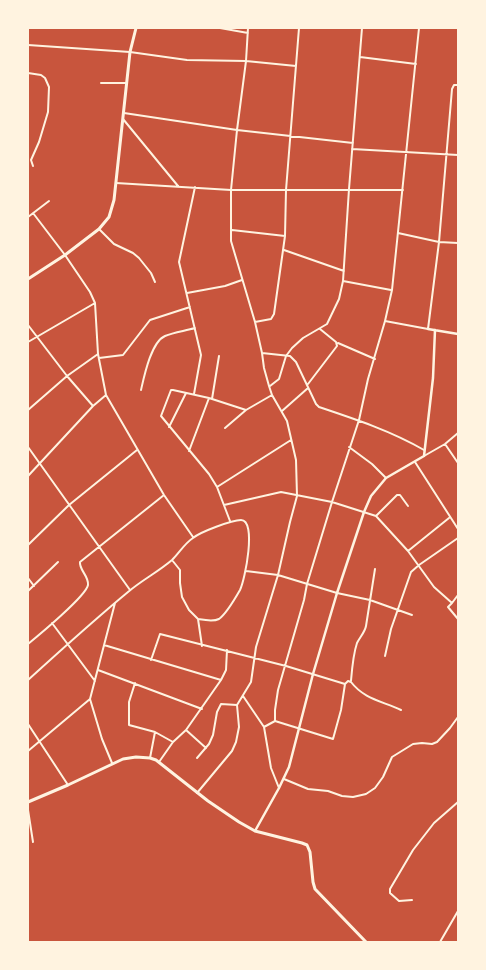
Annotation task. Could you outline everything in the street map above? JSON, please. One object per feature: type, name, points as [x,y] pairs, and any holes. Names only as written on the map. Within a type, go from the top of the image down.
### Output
[{"type":"main road","points":[[28,279],[99,229],[108,217],[114,200],[122,112],[130,52],[136,28]]},
{"type":"main road","points":[[28,802],[68,785],[112,763],[128,758],[150,758],[159,762],[229,815],[256,831],[302,843],[307,846],[310,852],[314,886],[366,942]]},
{"type":"street","points":[[220,28],[248,33]]},
{"type":"street","points":[[198,793],[232,752],[236,742],[239,727],[237,705],[251,682],[256,647],[278,575],[290,522],[298,496],[296,460],[287,421],[272,395],[269,386],[264,368],[256,322],[231,241],[231,190],[246,61],[248,28]]},
{"type":"street","points":[[256,322],[271,319],[274,314],[284,250],[286,190],[299,28]]},
{"type":"street","points":[[269,386],[279,379],[286,356],[292,348],[303,338],[327,324],[339,299],[344,271],[362,28]]},
{"type":"street","points":[[275,721],[278,690],[286,666],[307,584],[349,447],[359,420],[368,379],[386,321],[392,290],[419,28]]},
{"type":"street","points":[[28,45],[130,52],[187,60],[246,61],[296,66]]},
{"type":"street","points":[[360,57],[416,64]]},
{"type":"street","points":[[28,72],[41,75],[45,78],[49,87],[48,112],[39,142],[31,160],[33,166]]},
{"type":"street","points":[[101,83],[126,83]]},
{"type":"street","points":[[428,329],[439,242],[452,89],[458,84]]},
{"type":"street","points":[[122,112],[237,130],[291,135],[353,144]]},
{"type":"street","points":[[122,118],[178,186]]},
{"type":"street","points":[[352,149],[458,156]]},
{"type":"street","points":[[116,183],[231,190],[403,190]]},
{"type":"street","points":[[194,394],[201,355],[179,262],[195,187]]},
{"type":"street","points":[[28,217],[49,201]]},
{"type":"street","points":[[33,213],[65,254],[90,292],[95,303],[98,354],[106,395],[164,495],[193,537]]},
{"type":"street","points":[[99,229],[114,244],[133,253],[139,258],[151,273],[155,282]]},
{"type":"street","points":[[232,230],[285,236]]},
{"type":"street","points":[[398,233],[439,242],[458,243]]},
{"type":"street","points":[[284,250],[344,271]]},
{"type":"street","points":[[187,293],[225,286],[242,280]]},
{"type":"street","points":[[343,281],[392,290]]},
{"type":"street","points":[[28,342],[95,303]]},
{"type":"street","points":[[99,358],[124,355],[150,320],[190,307]]},
{"type":"street","points":[[386,321],[458,334]]},
{"type":"street","points":[[28,325],[67,376],[93,406]]},
{"type":"street","points":[[141,390],[152,352],[158,341],[164,336],[195,328]]},
{"type":"street","points":[[320,329],[336,342],[375,358]]},
{"type":"street","points":[[424,456],[433,378],[435,330]]},
{"type":"street","points":[[308,384],[337,346],[336,342]]},
{"type":"street","points":[[262,353],[290,356],[296,362],[308,384],[308,388],[316,404],[319,406],[401,437],[424,450]]},
{"type":"street","points":[[28,410],[67,376],[98,354]]},
{"type":"street","points":[[189,451],[217,378],[219,356]]},
{"type":"street","points":[[282,411],[308,388]]},
{"type":"street","points":[[230,521],[217,487],[209,474],[161,416],[171,390],[210,398],[246,410]]},
{"type":"street","points":[[169,427],[186,393]]},
{"type":"street","points":[[28,476],[93,406],[106,395]]},
{"type":"street","points":[[225,428],[246,410],[272,395]]},
{"type":"street","points":[[256,831],[289,767],[313,674],[337,593],[364,512],[371,496],[386,478],[445,444],[458,432]]},
{"type":"street","points":[[217,487],[291,440]]},
{"type":"street","points":[[445,444],[458,463]]},
{"type":"street","points":[[28,447],[130,590]]},
{"type":"street","points":[[349,447],[372,464],[386,478]]},
{"type":"street","points":[[28,545],[69,505],[137,450]]},
{"type":"street","points":[[415,462],[458,529]]},
{"type":"street","points":[[224,505],[281,492],[332,502],[376,516],[408,551],[434,587],[452,603]]},
{"type":"street","points":[[28,644],[52,623],[83,593],[87,587],[87,579],[79,563],[164,495]]},
{"type":"street","points":[[376,516],[397,495],[400,495],[408,506]]},
{"type":"street","points":[[408,551],[450,517]]},
{"type":"street","points":[[28,680],[115,602],[172,560],[193,537],[230,521],[242,520],[245,521],[248,526],[249,532],[246,571],[241,589],[218,620],[208,621],[198,619],[189,610],[182,597],[180,570],[172,560]]},
{"type":"street","points":[[385,656],[397,609],[411,572],[458,538]]},
{"type":"street","points":[[28,591],[58,562]]},
{"type":"street","points":[[375,568],[365,630],[359,638],[354,652],[351,682],[367,697],[401,710]]},
{"type":"street","points":[[246,571],[278,575],[337,593],[370,600],[412,615]]},
{"type":"street","points":[[28,578],[34,586]]},
{"type":"street","points":[[458,595],[448,607],[458,619]]},
{"type":"street","points":[[112,763],[102,739],[90,699],[115,602]]},
{"type":"street","points":[[198,619],[202,646]]},
{"type":"street","points":[[52,623],[95,680]]},
{"type":"street","points":[[151,660],[160,634],[202,646],[227,650],[345,684],[348,681],[351,682]]},
{"type":"street","points":[[104,645],[222,680]]},
{"type":"street","points":[[159,762],[173,742],[186,730],[222,680],[226,670],[227,650]]},
{"type":"street","points":[[98,670],[202,709]]},
{"type":"street","points":[[134,683],[129,702],[129,725],[155,732],[173,742]]},
{"type":"street","points":[[264,727],[275,721],[333,739],[341,710],[345,684]]},
{"type":"street","points":[[243,696],[264,727],[271,768],[279,788]]},
{"type":"street","points":[[28,751],[90,699]]},
{"type":"street","points":[[196,758],[206,748],[213,736],[217,712],[221,704],[237,705]]},
{"type":"street","points":[[284,779],[308,789],[328,791],[342,796],[353,797],[366,794],[375,788],[383,778],[392,757],[413,744],[432,744],[437,742],[458,717]]},
{"type":"street","points":[[28,724],[68,785]]},
{"type":"street","points":[[186,730],[206,748]]},
{"type":"street","points":[[150,758],[155,732]]},
{"type":"street","points":[[412,900],[399,901],[390,892],[413,850],[434,823],[458,802]]},
{"type":"street","points":[[28,810],[33,842]]},
{"type":"street","points":[[440,942],[458,911]]}]
